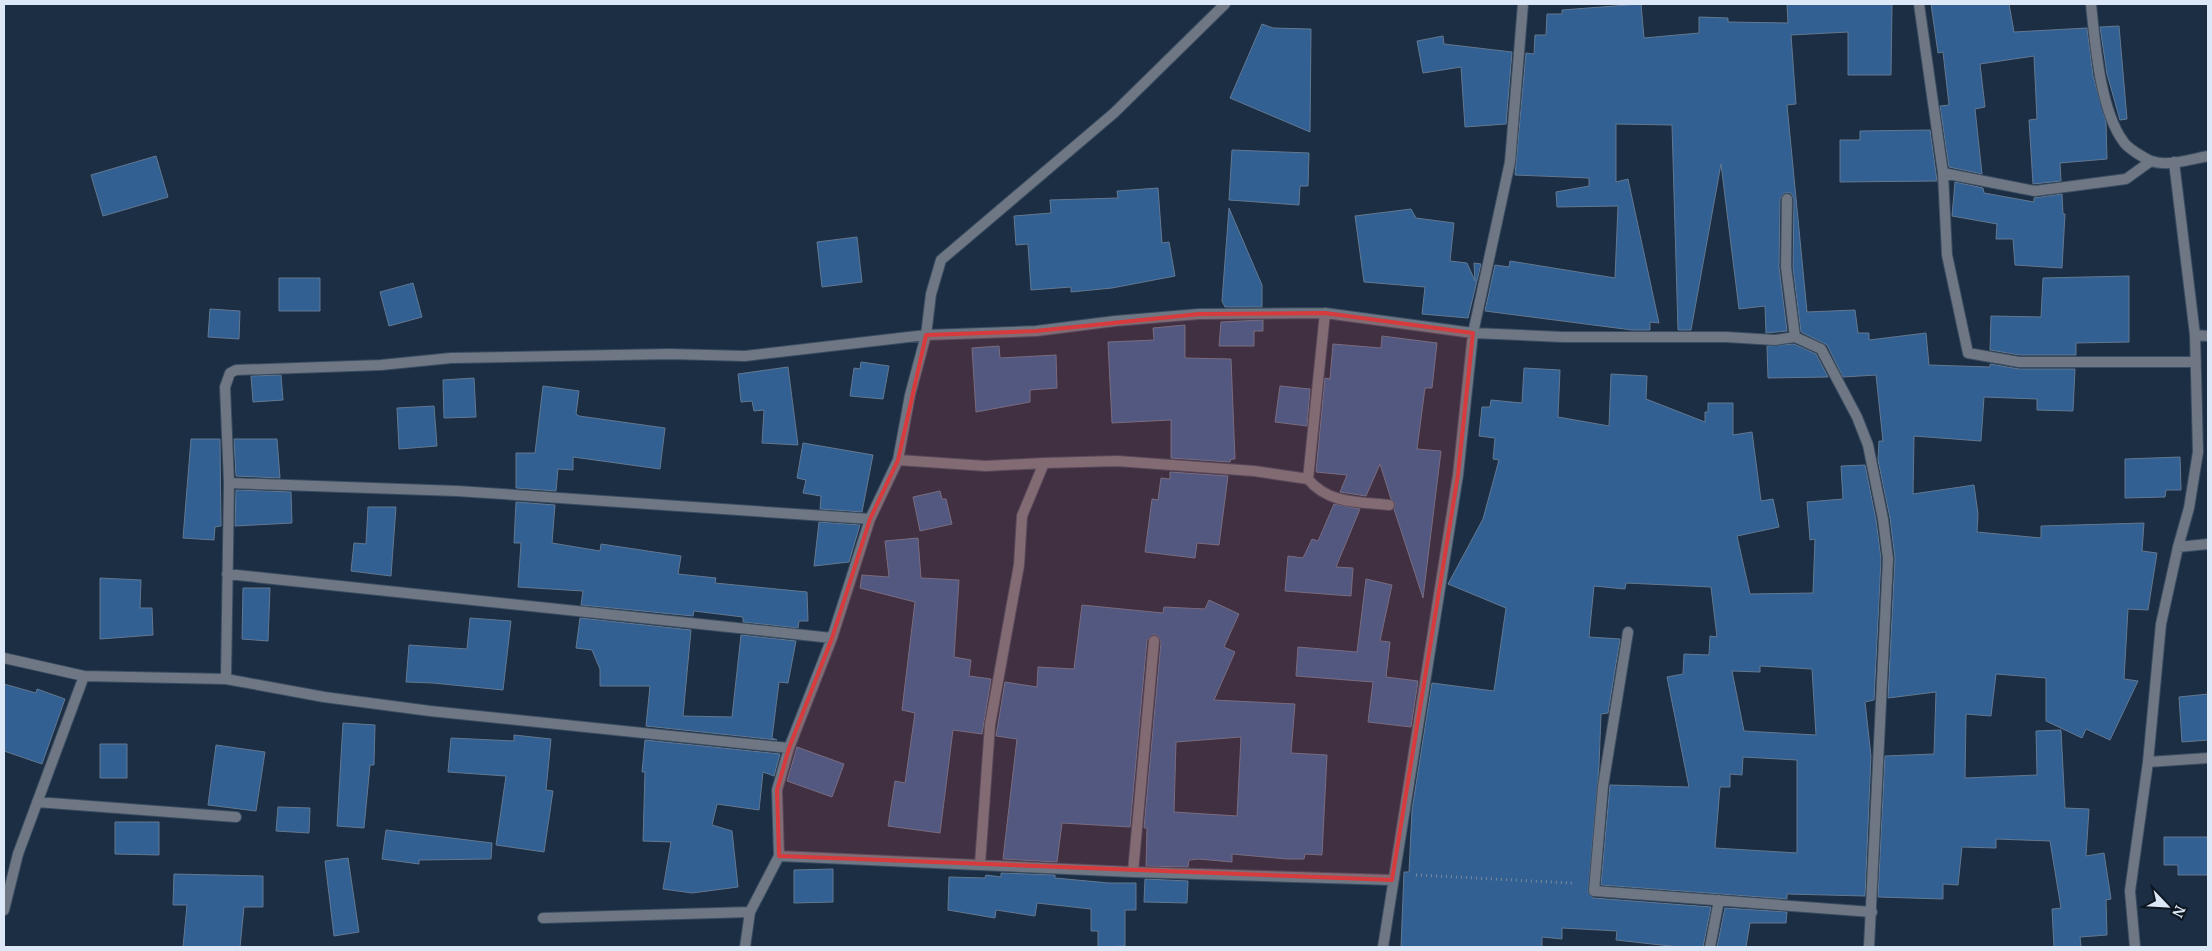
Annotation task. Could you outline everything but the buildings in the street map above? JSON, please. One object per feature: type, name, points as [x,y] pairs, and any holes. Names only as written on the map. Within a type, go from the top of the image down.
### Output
[{"type":"street","points":[[745,947],[750,912],[779,856],[777,790],[789,748],[832,638],[870,519],[898,460],[910,395],[926,335],[931,294],[941,260],[1114,113],[1225,4]]},
{"type":"street","points":[[1383,947],[1392,877],[1458,475],[1473,333],[1510,162],[1523,4]]},
{"type":"street","points":[[1919,4],[1943,173],[1947,254],[1968,353],[2019,362],[2196,362]]},
{"type":"street","points":[[2091,4],[2104,94],[2114,126],[2124,143],[2152,161],[2174,162],[2208,156]]},
{"type":"street","points":[[1943,173],[2035,191],[2126,178],[2152,161]]},
{"type":"street","points":[[2135,947],[2130,890],[2148,762],[2161,624],[2178,547],[2189,508],[2198,452],[2195,335],[2174,162]]},
{"type":"street","points":[[1787,199],[1786,267],[1795,337]]},
{"type":"street","points":[[1308,480],[1325,313]]},
{"type":"street","points":[[226,679],[228,483],[224,387],[230,373],[236,370],[381,364],[451,358],[670,354],[745,356],[926,335],[1036,331],[1115,321],[1199,314],[1325,313],[1473,333],[1563,337],[1726,337],[1775,340],[1795,337],[1821,350],[1857,417],[1868,445],[1884,518],[1888,559],[1869,947]]},
{"type":"street","points":[[2195,335],[2208,336]]},
{"type":"street","points":[[898,460],[986,466],[1117,461],[1254,471],[1308,480],[1317,491],[1330,497],[1389,505]]},
{"type":"street","points":[[980,864],[990,725],[1019,565],[1022,516],[1044,463]]},
{"type":"street","points":[[228,483],[457,491],[870,519]]},
{"type":"street","points":[[2178,547],[2208,544]]},
{"type":"street","points":[[227,574],[832,638]]},
{"type":"street","points":[[1628,632],[1602,796],[1594,891],[1872,912]]},
{"type":"street","points":[[1133,872],[1154,641]]},
{"type":"street","points":[[4,658],[84,676],[226,679],[324,698],[430,711],[789,748]]},
{"type":"street","points":[[4,910],[18,854],[84,676]]},
{"type":"street","points":[[2148,762],[2208,758]]},
{"type":"street","points":[[37,802],[236,817]]},
{"type":"street","points":[[779,856],[1133,872],[1392,877]]},
{"type":"street","points":[[1710,947],[1719,900]]},
{"type":"street","points":[[542,918],[750,912]]},
{"type":"path","points":[[1392,877],[1594,884]]},
{"type":"highlighted area","points":[[1325,313],[1473,333],[1458,475],[1392,880],[779,856],[777,790],[789,748],[832,638],[870,519],[898,460],[926,335],[1036,331],[1199,314]]}]
